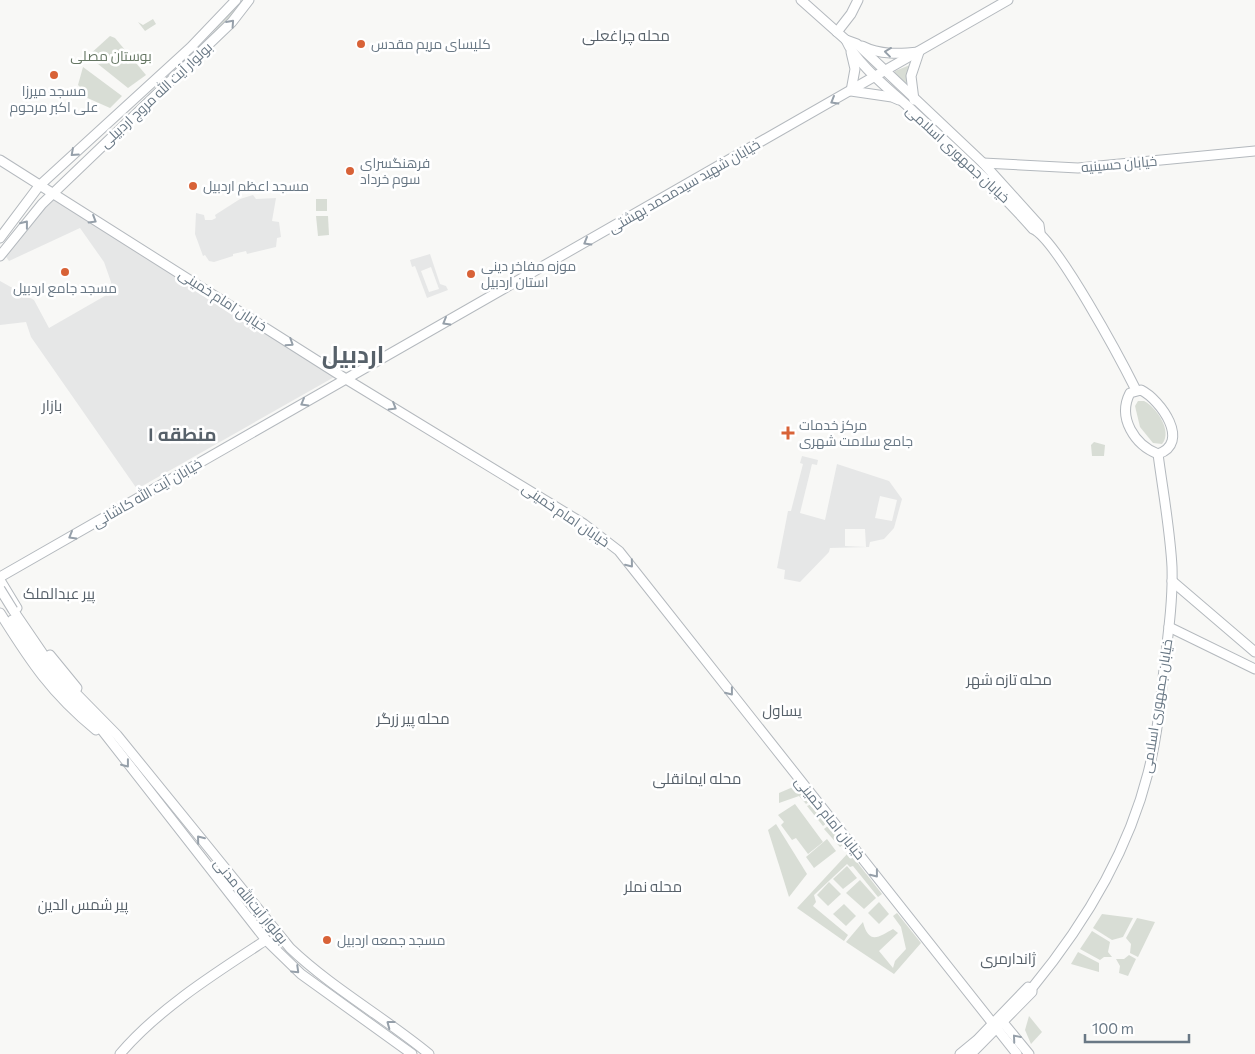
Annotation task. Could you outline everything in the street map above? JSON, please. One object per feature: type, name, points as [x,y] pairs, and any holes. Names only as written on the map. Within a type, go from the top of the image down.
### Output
[{"type":"main road","name":"بولوار آیت الله مروج اردبیلی","points":[[0,238],[39,186],[191,47],[236,0]]},
{"type":"main road","name":"بولوار آیت الله مروج اردبیلی","points":[[0,256],[51,194],[232,22],[249,0]]},
{"type":"main road","points":[[801,0],[881,74]]},
{"type":"main road","points":[[837,32],[851,14],[858,0]]},
{"type":"main road","name":"خیابان شهید سیدمحمد بهشتی","points":[[346,379],[1008,0]]},
{"type":"main road","points":[[854,47],[900,54],[919,52],[910,76],[914,100]]},
{"type":"main road","points":[[854,47],[855,69],[851,91],[892,97],[904,102]]},
{"type":"main road","name":"خیابان جمهوری اسلامی","points":[[881,74],[914,100],[983,163],[1039,225],[1040,232]]},
{"type":"main road","name":"خیابان جمهوری اسلامی","points":[[881,74],[904,102],[1002,194],[1034,229],[1040,232],[1057,254],[1098,321],[1136,390]]},
{"type":"main road","name":"خیابان حسینیه","points":[[983,163],[1078,168],[1255,151]]},
{"type":"main road","points":[[0,160],[39,186]]},
{"type":"main road","name":"خیابان امام خمینی","points":[[39,186],[170,266],[346,379],[576,518],[619,551],[998,1023],[1030,1054]]},
{"type":"main road","name":"خیابان آیت الله کاشانی","points":[[1,583],[346,379]]},
{"type":"main road","points":[[1136,390],[1141,390],[1155,400],[1170,423],[1173,434],[1168,450],[1158,454],[1145,448],[1130,430],[1125,405],[1130,393],[1136,390]]},
{"type":"main road","name":"خیابان جمهوری اسلامی","points":[[998,1023],[1028,987],[1032,988],[1059,954],[1090,906],[1123,844],[1148,776],[1153,753],[1169,627],[1172,581],[1170,536],[1158,454]]},
{"type":"main road","points":[[1172,581],[1255,652]]},
{"type":"main road","points":[[1,583],[7,611],[39,674],[57,696],[108,740]]},
{"type":"main road","points":[[0,600],[50,677],[100,722]]},
{"type":"main road","points":[[7,611],[78,690],[106,715],[117,735]]},
{"type":"main road","points":[[1169,627],[1255,669]]},
{"type":"main road","name":"بولوار آیت‌الله مدنی","points":[[100,722],[117,735],[290,948],[308,964],[429,1054]]},
{"type":"main road","name":"بولوار آیت‌الله مدنی","points":[[100,722],[108,740],[266,940],[300,974],[412,1054]]},
{"type":"main road","points":[[120,1054],[131,1041],[161,1015],[220,970],[266,940]]},
{"type":"main road","points":[[960,1054],[998,1023]]},
{"type":"main road","points":[[971,1054],[998,1023]]},
{"type":"main road","name":"خیابان امام خمینی","points":[[998,1023],[1017,1054]]},
{"type":"shaded area","points":[[253,195],[256,199],[276,198],[272,221],[279,222],[281,237],[277,238],[276,247],[247,254],[246,251],[214,262],[209,261],[205,255],[203,256],[195,234],[196,213],[204,215],[205,220],[212,220],[216,218],[215,215],[240,199]]},
{"type":"shaded area","points":[[54,198],[336,376],[137,489],[31,337],[26,322],[0,325],[0,281],[34,300],[49,328],[110,293],[111,282],[104,262],[80,228],[9,261],[4,254]]},
{"type":"shaded area","points":[[430,254],[440,284],[446,286],[448,290],[427,298],[415,266],[412,267],[410,260]],"holes":[[[431,267],[439,289],[429,292],[421,271]]]},
{"type":"shaded area","points":[[802,456],[818,460],[817,465],[812,464],[800,513],[825,520],[837,464],[889,481],[902,499],[894,528],[884,539],[870,542],[869,547],[830,548],[829,552],[800,582],[784,579],[785,570],[777,568],[788,511],[791,511],[803,464],[800,463]],"holes":[[[880,496],[897,500],[892,521],[875,518]],[[845,529],[865,529],[866,547],[845,546]]]},
{"type":"green space","points":[[242,0],[245,0],[237,11],[142,104],[140,103],[206,40]]},
{"type":"green space","points":[[153,19],[156,24],[145,31],[138,22],[143,25]]},
{"type":"green space","name":"بوستان مصلی","points":[[110,36],[115,38],[146,75],[128,88],[88,56]]},
{"type":"green space","points":[[910,65],[906,85],[894,75],[895,71]]},
{"type":"green space","name":"بوستان مصلی","points":[[83,67],[122,96],[110,108],[83,96],[83,90],[78,85]]},
{"type":"green space","points":[[316,199],[327,199],[327,211],[316,211]]},
{"type":"green space","points":[[316,216],[328,216],[329,235],[318,236]]},
{"type":"green space","points":[[1138,401],[1144,401],[1153,408],[1162,420],[1166,433],[1162,444],[1153,443],[1140,427],[1135,406]]},
{"type":"green space","points":[[1094,442],[1105,445],[1104,456],[1092,456],[1091,445]]},
{"type":"green space","points":[[793,787],[800,789],[810,801],[806,804],[799,796],[779,803],[779,793]]},
{"type":"green space","points":[[795,804],[823,842],[808,854],[796,838],[792,840],[781,825],[784,822],[778,815]]},
{"type":"green space","points":[[812,804],[827,823],[823,826],[807,806]]},
{"type":"green space","points":[[776,824],[807,874],[789,897],[768,830]]},
{"type":"green space","points":[[829,825],[844,844],[840,847],[824,829]]},
{"type":"green space","points":[[827,839],[836,851],[814,868],[806,857]]},
{"type":"green space","points":[[849,852],[882,894],[878,897],[853,866],[850,867],[847,864],[814,895],[816,902],[813,906],[848,935],[844,941],[797,908]]},
{"type":"green space","points":[[847,866],[857,878],[843,889],[833,879]]},
{"type":"green space","points":[[860,880],[876,898],[864,909],[846,893]]},
{"type":"green space","points":[[829,882],[841,894],[828,906],[817,895]]},
{"type":"green space","points":[[879,902],[889,914],[879,924],[868,913]]},
{"type":"green space","points":[[844,904],[856,916],[846,926],[833,914]]},
{"type":"green space","points":[[897,913],[921,943],[894,974],[846,942],[863,922],[868,934],[872,937],[879,936],[893,929],[898,933],[879,951],[893,968],[895,961],[906,949],[901,927],[893,916]]},
{"type":"green space","points":[[1102,914],[1133,918],[1123,937],[1112,940],[1093,928]]},
{"type":"green space","points":[[1137,918],[1155,922],[1138,957],[1130,953],[1131,944],[1126,938]]},
{"type":"green space","points":[[1092,931],[1110,942],[1108,952],[1112,957],[1104,957],[1100,960],[1080,949]]},
{"type":"green space","points":[[1078,952],[1099,963],[1099,972],[1071,964]]},
{"type":"green space","points":[[1129,955],[1136,959],[1128,976],[1119,973],[1120,966],[1116,959],[1124,959]]},
{"type":"green space","points":[[1029,1016],[1042,1032],[1031,1044],[1025,1030]]},
{"type":"place","name":"کلیسای مریم مقدس","points":[[361,44]]},
{"type":"place","name":"مسجد میرزا علی اکبر مرحوم","points":[[54,75]]},
{"type":"place","name":"فرهنگسرای سوم خرداد","points":[[350,171]]},
{"type":"place","name":"مسجد اعظم اردبیل","points":[[193,186]]},
{"type":"place","name":"مسجد جامع اردبیل","points":[[65,272]]},
{"type":"place","name":"موزه مفاخر دینی استان اردبیل","points":[[471,274]]},
{"type":"place","name":"مرکز خدمات جامع سلامت شهری","points":[[788,433]]},
{"type":"place","name":"مسجد جمعه اردبیل","points":[[327,940]]},
{"type":"district","name":"محله چراغعلی","points":[[626,36]]},
{"type":"district","name":"اردبیل","points":[[353,355]]},
{"type":"district","name":"بازار","points":[[52,406]]},
{"type":"district","name":"منطقه ۱","points":[[182,434]]},
{"type":"district","name":"پیر عبدالملک","points":[[59,594]]},
{"type":"district","name":"محله تازه شهر","points":[[1009,680]]},
{"type":"district","name":"یساول","points":[[782,711]]},
{"type":"district","name":"محله پیر زرگر","points":[[413,719]]},
{"type":"district","name":"محله ایمانقلی","points":[[697,779]]},
{"type":"district","name":"محله نملر","points":[[653,887]]},
{"type":"district","name":"پیر شمس الدین","points":[[83,905]]},
{"type":"district","name":"ژاندارمری","points":[[1008,959]]}]
